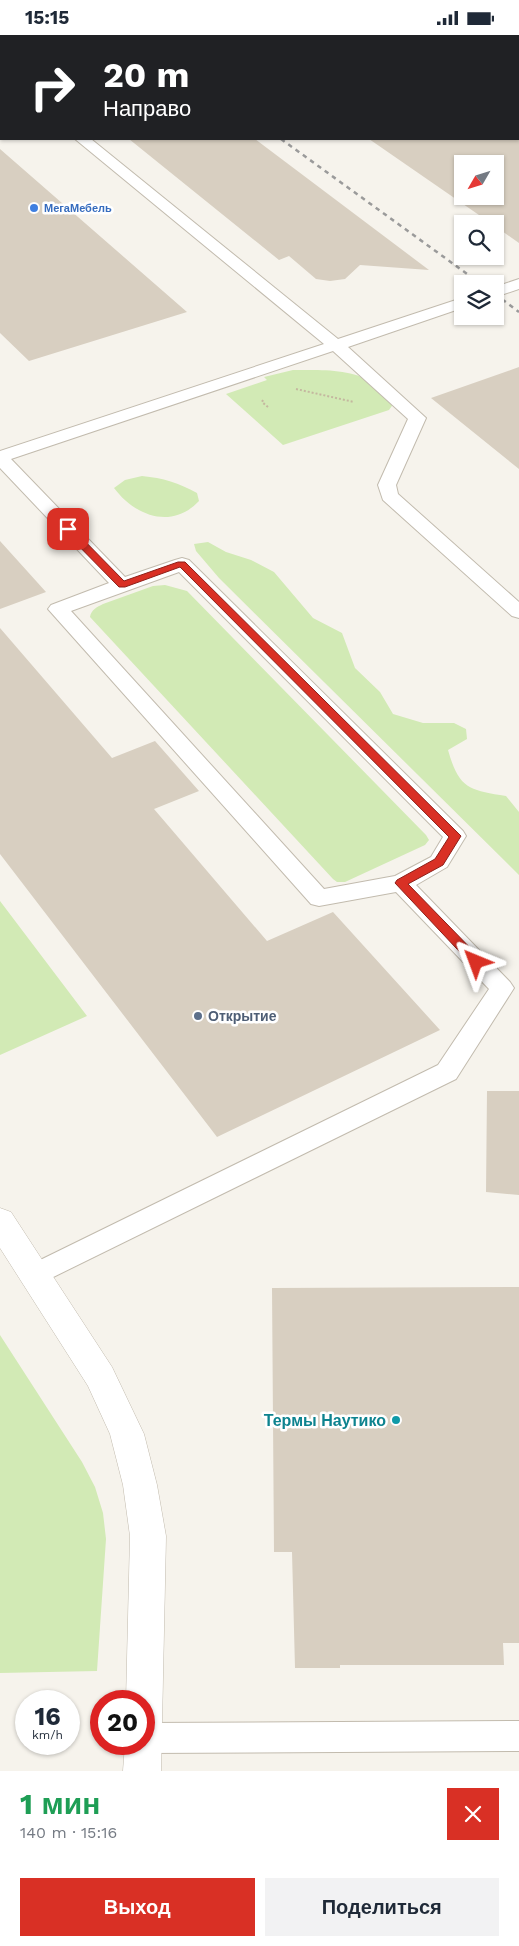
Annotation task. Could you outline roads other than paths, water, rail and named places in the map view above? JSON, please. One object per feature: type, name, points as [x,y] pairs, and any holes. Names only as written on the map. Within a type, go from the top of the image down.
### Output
[{"type":"street","points":[[0,1221],[100,1377],[127,1434],[140,1485],[148,1537],[145,1690]]},
{"type":"street","points":[[142,1771],[143,1755]]},
{"type":"lane","points":[[83,140],[336,345],[418,418],[387,485],[389,496],[519,612]]},
{"type":"lane","points":[[504,289],[519,284]]},
{"type":"lane","points":[[122,585],[0,457],[454,306]]},
{"type":"lane","points":[[182,564],[455,836],[439,862],[400,883],[319,898],[58,609],[122,585],[182,564]]},
{"type":"lane","points":[[35,1275],[447,1072],[502,988],[400,883]]},
{"type":"lane","points":[[155,1741],[519,1736]]},
{"type":"railway","points":[[282,140],[469,275]]},
{"type":"railway","points":[[504,301],[519,312]]},
{"type":"place","name":"МегаМебель","points":[[34,208]]},
{"type":"place","name":"Открытие","points":[[198,1016]]},
{"type":"place","name":"Термы Наутико","points":[[396,1420]]}]
